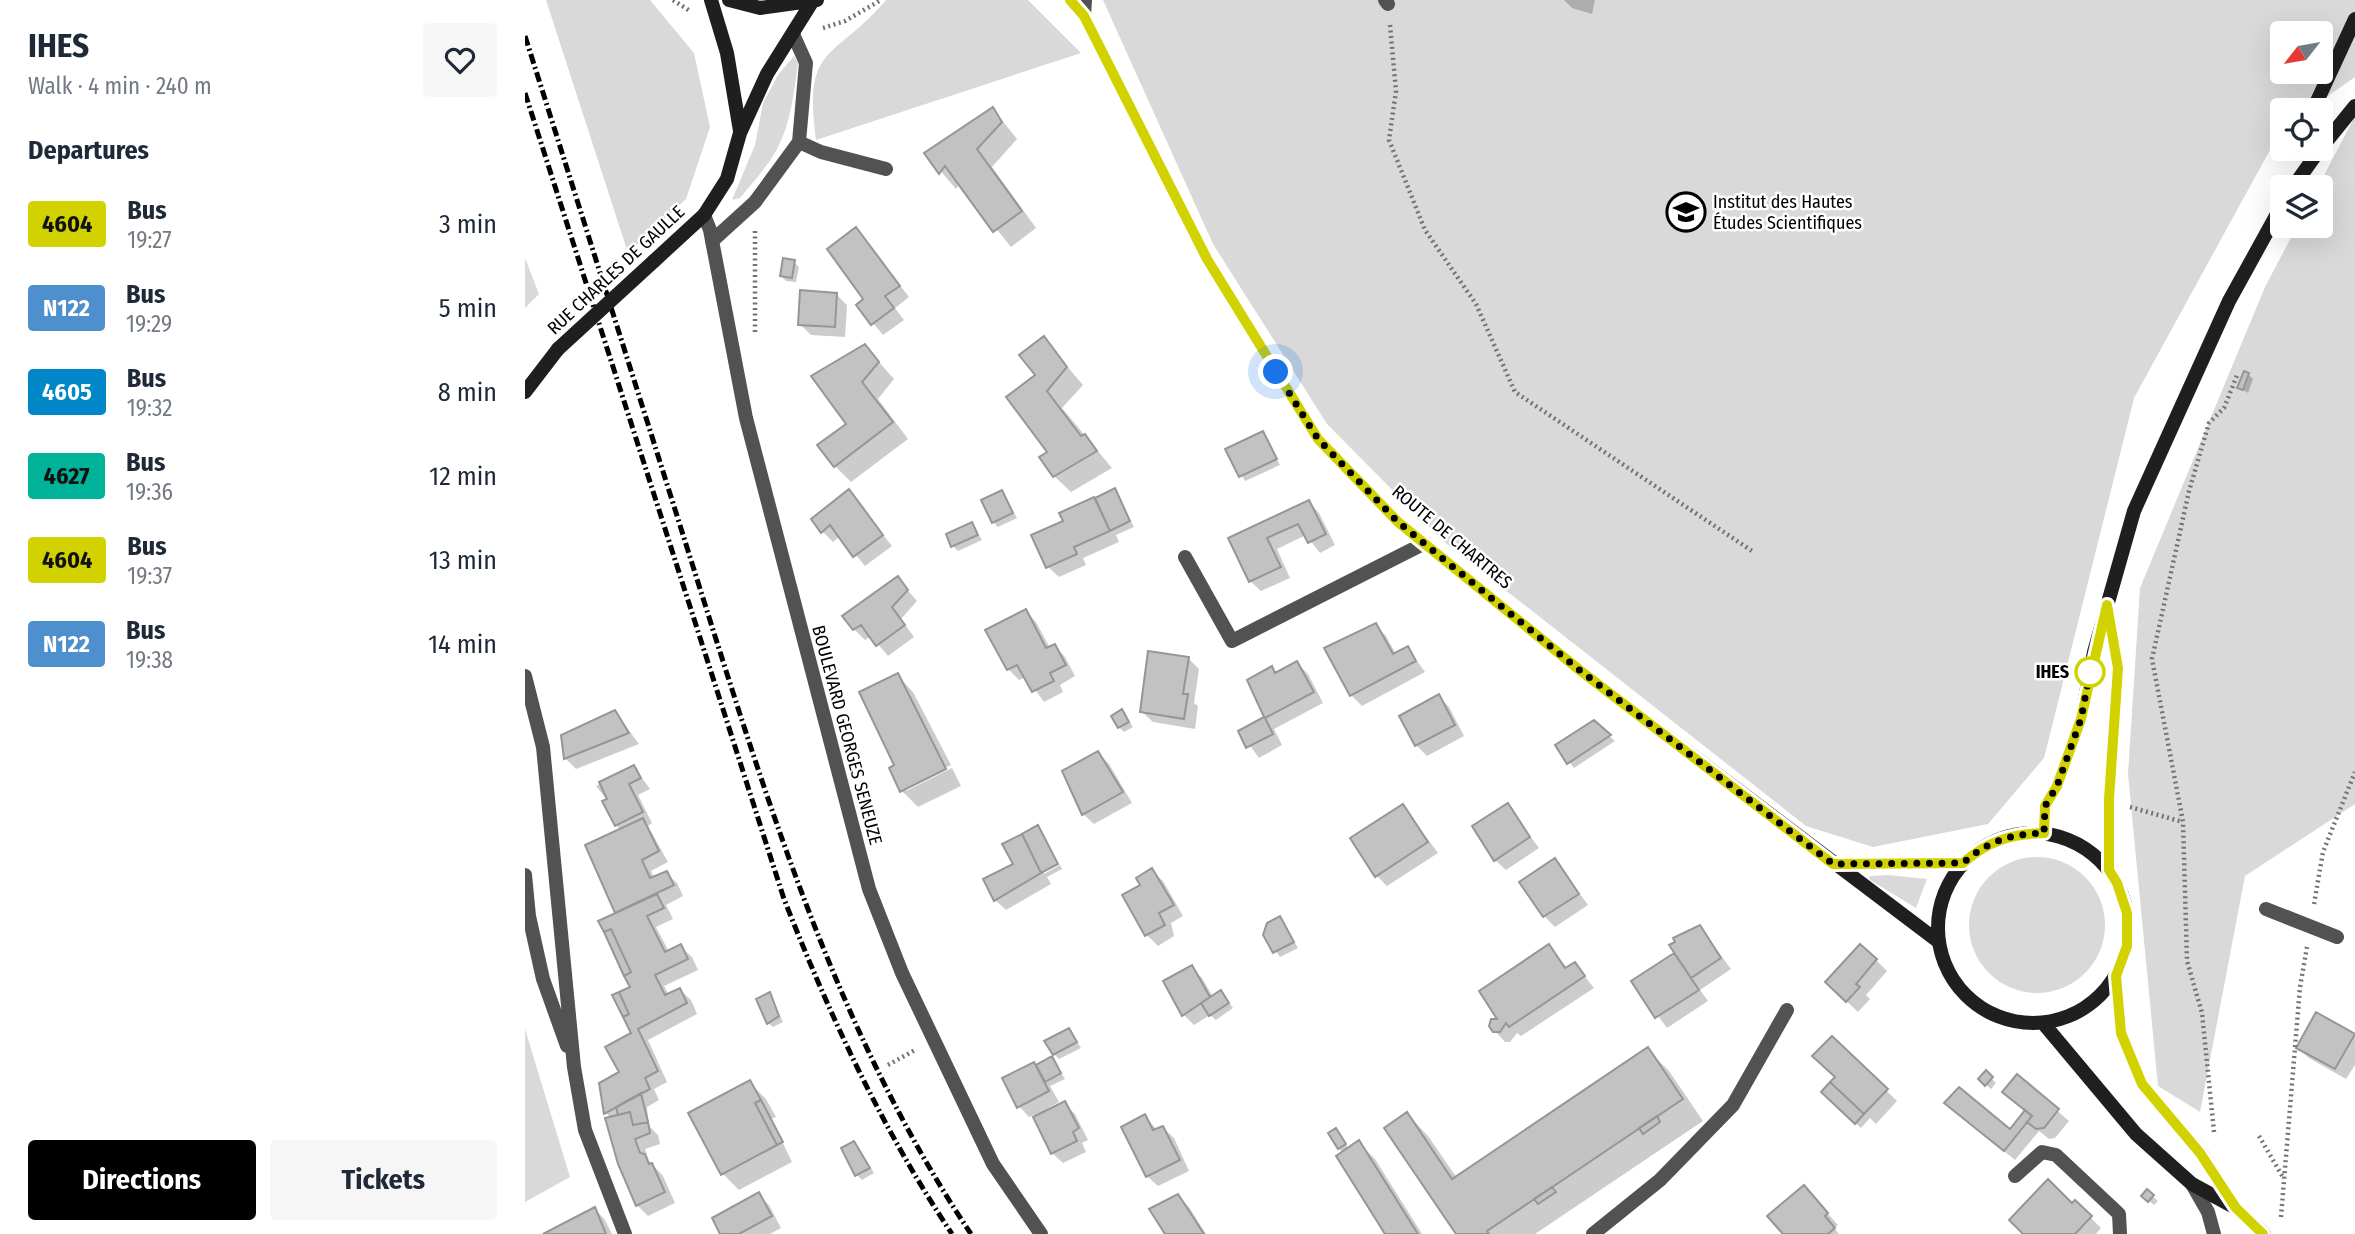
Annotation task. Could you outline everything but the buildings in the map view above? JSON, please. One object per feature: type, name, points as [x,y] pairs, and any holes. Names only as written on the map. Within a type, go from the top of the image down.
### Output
[{"type":"main road","name":"RUE CHARLES DE GAULLE","points":[[711,0],[727,53],[740,133]]},
{"type":"main road","points":[[729,0],[760,8],[815,1]]},
{"type":"main road","name":"ROUTE DE CHARTRES","points":[[1070,0],[1084,16],[1207,259],[1318,439],[1398,522],[1582,672],[1939,942]]},
{"type":"main road","name":"RUE CHARLES DE GAULLE","points":[[525,392],[558,349],[704,215],[727,179],[740,133],[767,74],[815,1]]},
{"type":"main road","points":[[2319,98],[2355,19]]},
{"type":"main road","points":[[2333,133],[2355,106]]},
{"type":"main road","points":[[2306,166],[2307,161]]},
{"type":"main road","points":[[2300,175],[2310,161]]},
{"type":"main road","points":[[2044,833],[2045,806],[2057,786],[2081,719],[2107,605],[2134,511],[2165,437],[2229,301],[2270,227]]},
{"type":"main road","points":[[2107,605],[2118,668],[2109,799],[2109,870]]},
{"type":"main road","points":[[2044,833],[2069,839],[2091,852],[2109,870],[2117,883],[2127,913],[2127,946],[2116,976],[2102,994],[2085,1009],[2065,1019],[2043,1023],[2005,1018],[1987,1012],[1964,994],[1947,970],[1939,942],[1942,900],[1963,863],[2000,838],[2044,833]]},
{"type":"main road","points":[[1833,864],[1963,863]]},
{"type":"main road","points":[[2116,976],[2121,1033],[2137,1075],[2159,1107],[2216,1175],[2236,1208]]},
{"type":"main road","points":[[2043,1023],[2136,1134],[2192,1184],[2236,1208],[2264,1234]]},
{"type":"street","points":[[1084,16],[1085,0]]},
{"type":"street","points":[[712,241],[755,202],[799,142],[806,63],[793,34]]},
{"type":"street","points":[[799,142],[821,152],[885,169]]},
{"type":"street","name":"BOULEVARD GEORGES SENEUZE","points":[[704,215],[712,241],[746,418],[869,889],[902,973],[993,1164],[1041,1234]]},
{"type":"street","points":[[1185,557],[1231,640],[1425,543]]},
{"type":"street","points":[[525,676],[543,747],[574,1067],[585,1130],[625,1234]]},
{"type":"street","points":[[525,877],[529,916],[543,979],[574,1067]]},
{"type":"street","points":[[2266,909],[2337,937]]},
{"type":"street","points":[[1593,1234],[1660,1180],[1733,1105],[1787,1010]]},
{"type":"street","points":[[2015,1176],[2042,1152],[2056,1155],[2119,1214],[2120,1234]]},
{"type":"street","points":[[2192,1184],[2208,1212],[2214,1234]]},
{"type":"path","points":[[1386,2],[1396,91],[1389,140],[1425,229],[1476,304],[1515,392],[1752,551]]},
{"type":"path","points":[[755,202],[755,342]]},
{"type":"path","points":[[2216,1175],[2223,1163],[2215,1141],[2202,1013],[2187,961],[2183,822],[2152,659],[2189,491],[2209,423],[2224,408],[2238,373]]},
{"type":"path","points":[[2281,1220],[2300,987],[2323,852],[2355,772]]},
{"type":"path","points":[[2129,807],[2183,822]]},
{"type":"path","points":[[888,1065],[916,1049]]},
{"type":"path","points":[[2259,1136],[2284,1180]]},
{"type":"shaded area","points":[[546,0],[650,0],[694,53],[710,127],[686,199],[628,253]]},
{"type":"shaded area","points":[[886,0],[1028,0],[1081,53],[816,140],[813,109],[814,86],[819,69],[827,56],[868,20]]},
{"type":"shaded area","name":"Institut des Hautes Études Scientifiques","points":[[1103,0],[2355,0],[2355,77],[2325,98],[2270,98],[2270,150],[2134,398],[2044,758],[1988,824],[1873,847],[1806,826],[1443,541],[1327,424],[1213,244]]},
{"type":"shaded area","points":[[794,56],[798,63],[795,85],[782,139],[755,180],[740,198],[732,200],[755,145],[763,103],[778,75]]},
{"type":"shaded area","points":[[2355,116],[2355,804],[2245,876],[2200,1112],[2158,1086],[2128,774],[2140,588],[2265,287],[2291,238],[2333,238],[2333,175],[2324,175]]},
{"type":"shaded area","points":[[525,258],[539,294],[525,308]]},
{"type":"shaded area","points":[[2037,857],[2063,862],[2085,877],[2100,899],[2105,925],[2100,951],[2085,973],[2063,988],[2037,993],[2011,988],[1989,973],[1974,951],[1969,925],[1974,899],[1989,877],[2011,862]]},
{"type":"shaded area","points":[[1869,876],[1927,879],[1916,908],[1870,880]]},
{"type":"shaded area","points":[[525,1029],[570,1177],[525,1202]]},
{"type":"railway","points":[[525,36],[728,678],[814,925],[847,1005],[884,1083],[925,1160],[971,1234]]},
{"type":"railway","points":[[525,93],[784,899],[839,1029],[880,1113],[952,1234]]},
{"type":"bus line","name":"4604","points":[[1070,0],[1084,16],[1207,259],[1318,439],[1398,522],[1486,591],[1582,672],[1833,864],[1963,863],[2000,838],[2021,833],[2044,833],[2045,806],[2057,786],[2081,719],[2094,652],[2107,605],[2118,668],[2109,799],[2109,870],[2124,897],[2127,913],[2127,946],[2116,976],[2121,1033],[2128,1056],[2142,1084],[2200,1153],[2236,1208],[2263,1234]]},
{"type":"place","name":"Institut des Hautes Études Scientifiques","points":[[1686,212]]},
{"type":"place","name":"IHES","points":[[2090,672]]},
{"type":"route","points":[[1276,372],[1318,439],[1398,522],[1486,591],[1582,672],[1833,864],[1963,863],[2000,838],[2021,833],[2044,833],[2045,806],[2057,786],[2081,719],[2090,672]]}]
